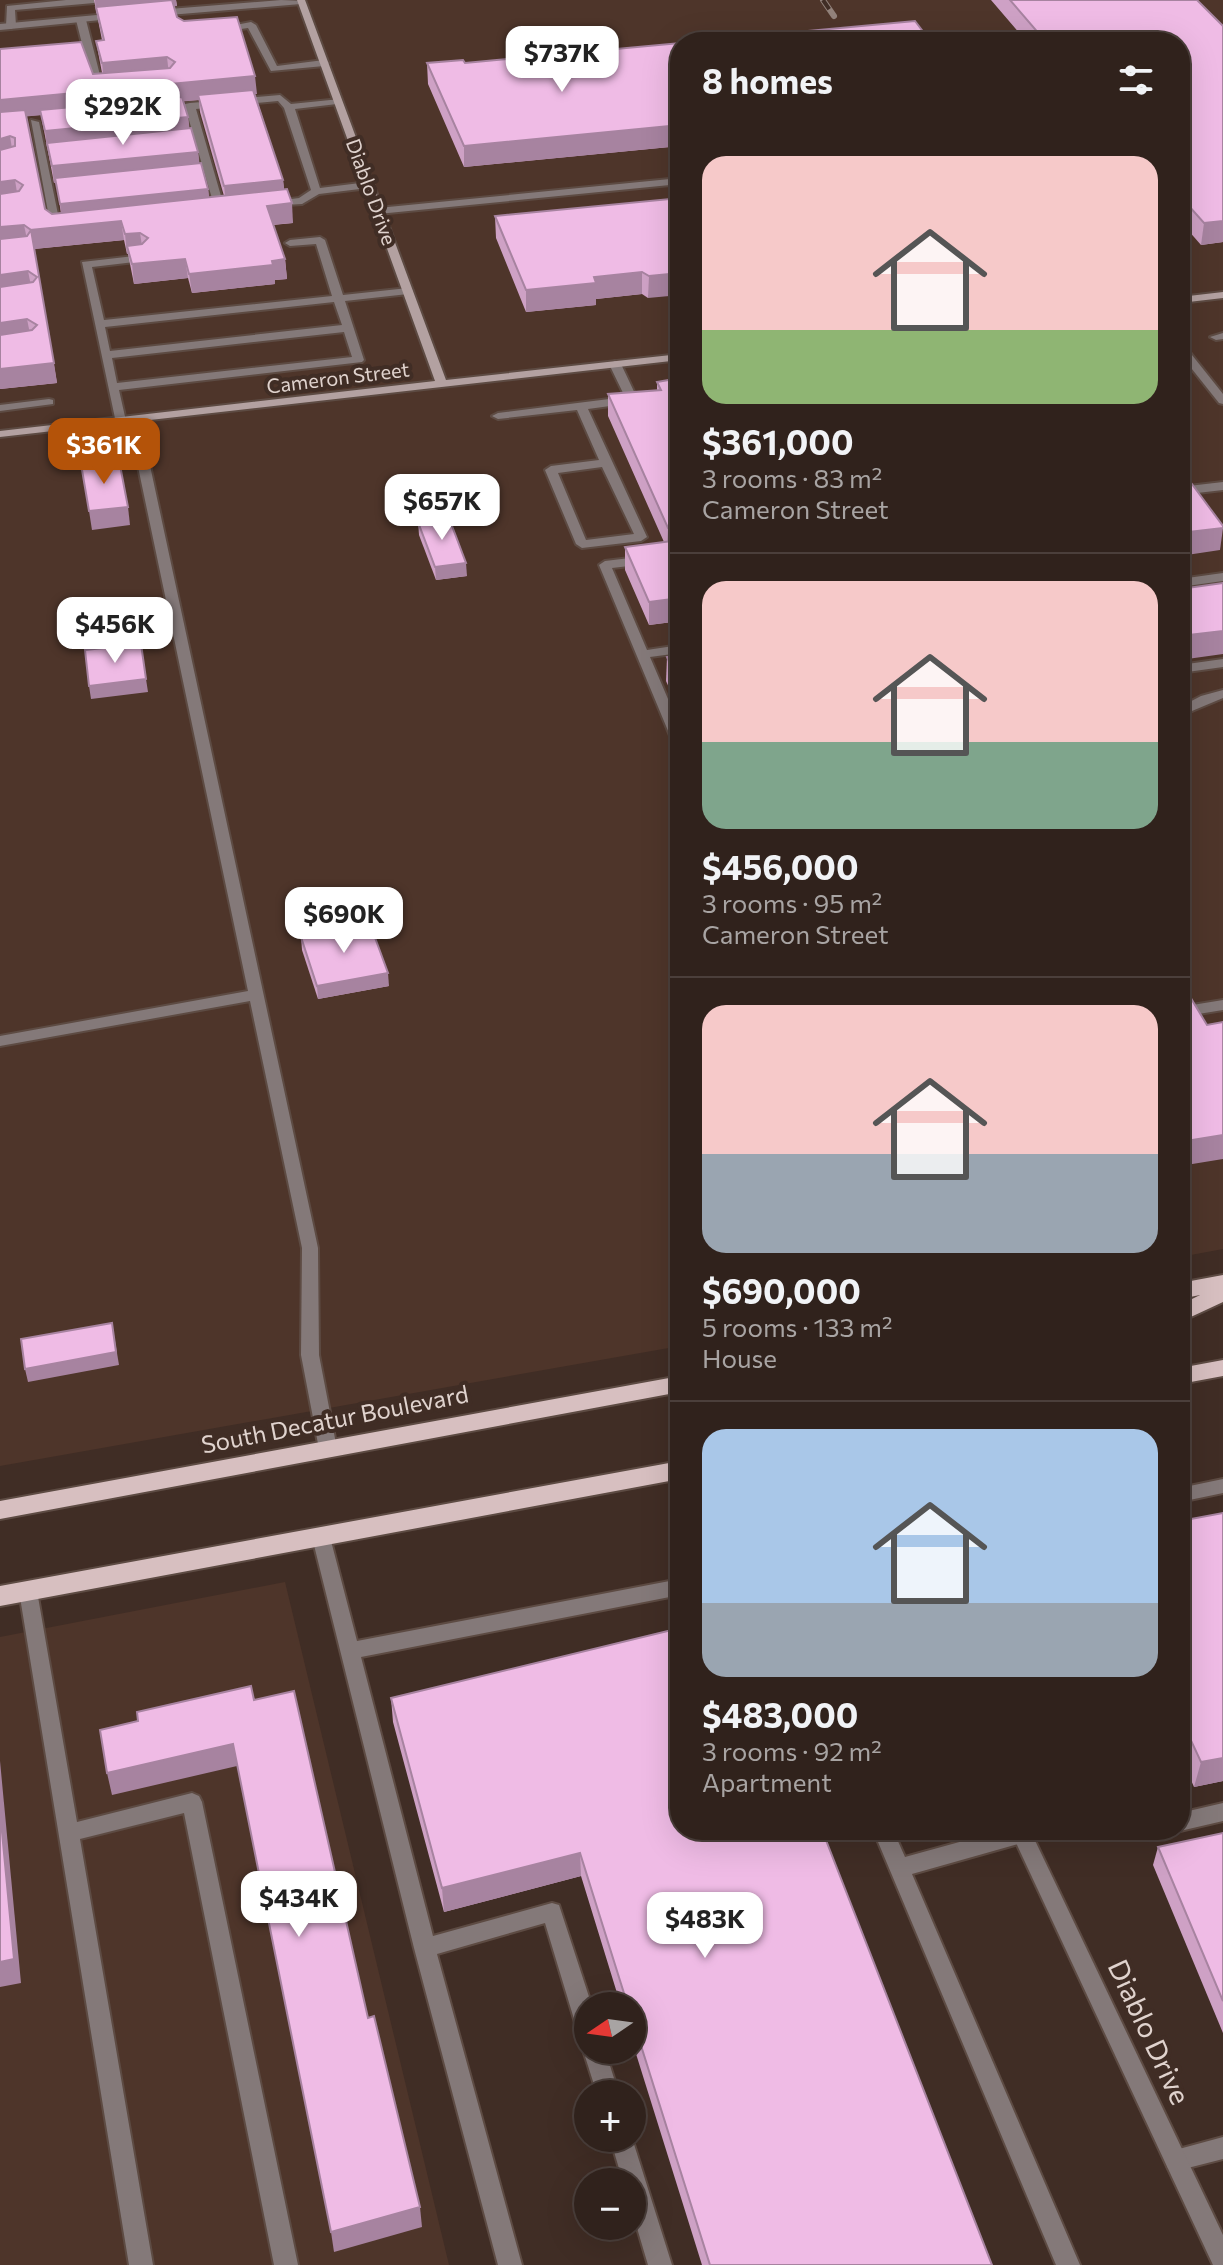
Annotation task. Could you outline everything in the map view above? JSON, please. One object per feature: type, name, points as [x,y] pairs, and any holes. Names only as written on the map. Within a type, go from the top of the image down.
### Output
[{"type":"main road","points":[[1190,1289],[1223,1283]]},
{"type":"main road","points":[[1190,1309],[1223,1293]]},
{"type":"main road","points":[[1190,1374],[1223,1368]]},
{"type":"main road","name":"South Decatur Boulevard","points":[[0,1510],[670,1386]]},
{"type":"main road","points":[[0,1596],[670,1472]]},
{"type":"street","points":[[94,0],[26,3],[5,8],[5,26],[123,16]]},
{"type":"street","points":[[151,13],[181,16],[301,0]]},
{"type":"street","name":"Diablo Drive","points":[[301,0],[442,384]]},
{"type":"street","points":[[81,20],[98,87],[112,85]]},
{"type":"street","points":[[212,30],[251,25],[274,69],[324,63]]},
{"type":"street","points":[[73,46],[87,44]]},
{"type":"street","points":[[158,110],[280,98],[289,107],[316,191]]},
{"type":"street","points":[[289,107],[337,101]]},
{"type":"street","points":[[190,106],[220,210]]},
{"type":"street","points":[[49,120],[28,122],[40,155],[56,228],[71,226]]},
{"type":"street","points":[[183,140],[199,138]]},
{"type":"street","points":[[40,155],[56,153]]},
{"type":"street","points":[[195,175],[209,173]]},
{"type":"street","points":[[378,211],[670,182]]},
{"type":"street","points":[[261,205],[302,201],[316,191],[368,185]]},
{"type":"street","points":[[48,190],[63,189]]},
{"type":"street","points":[[205,212],[234,208]]},
{"type":"street","points":[[113,387],[358,360],[320,240],[290,243]]},
{"type":"street","points":[[143,258],[86,264],[113,387],[127,420],[310,1248],[310,1355],[328,1449]]},
{"type":"street","points":[[99,324],[408,291]]},
{"type":"street","points":[[1190,299],[1223,295]]},
{"type":"street","points":[[106,355],[348,328]]},
{"type":"street","name":"Cameron Street","points":[[0,434],[670,358]]},
{"type":"street","points":[[1190,360],[1223,401]]},
{"type":"street","points":[[498,416],[638,400],[615,364]]},
{"type":"street","points":[[0,408],[49,402]]},
{"type":"street","points":[[581,406],[641,537],[582,544],[551,470],[606,463]]},
{"type":"street","points":[[1190,490],[1223,487]]},
{"type":"street","points":[[670,557],[605,565],[670,715]]},
{"type":"street","points":[[1190,582],[1223,577]]},
{"type":"street","points":[[643,654],[670,650]]},
{"type":"street","points":[[1190,668],[1223,663]]},
{"type":"street","points":[[1190,707],[1223,694]]},
{"type":"street","points":[[0,1041],[256,995]]},
{"type":"street","points":[[1190,1010],[1223,1005]]},
{"type":"street","points":[[1190,1493],[1223,1486]]},
{"type":"street","points":[[321,1537],[425,1948],[510,2265]]},
{"type":"street","points":[[349,1651],[670,1589]]},
{"type":"street","points":[[28,1591],[141,2265]]},
{"type":"street","points":[[68,1833],[192,1802],[286,2265]]},
{"type":"street","points":[[1190,1819],[1223,1812]]},
{"type":"street","points":[[887,1840],[1068,2265]]},
{"type":"street","points":[[899,1868],[995,1840]]},
{"type":"street","name":"Diablo Drive","points":[[1030,1840],[1223,2260]]},
{"type":"street","points":[[425,1948],[552,1912],[577,1992]]},
{"type":"street","points":[[1176,2160],[1223,2148]]},
{"type":"street","points":[[625,2152],[660,2265]]},
{"type":"shaded area","points":[[0,0],[1223,0],[1223,1249],[1190,1255],[1190,32],[670,32],[670,1348],[0,1466]]},
{"type":"shaded area","points":[[285,1582],[449,2265],[0,2265],[0,1637]]},
{"type":"building","points":[[172,0],[177,17],[184,21],[237,17],[255,76],[0,100],[0,49],[81,42],[93,74],[170,68],[175,62],[167,57],[102,63],[96,41],[104,40],[96,7]]},
{"type":"building","points":[[1010,0],[1197,0],[1223,26],[1223,221],[1204,223],[1190,207],[1190,32],[1037,32]]},
{"type":"building","points":[[915,21],[923,32],[798,32]]},
{"type":"building","points":[[670,44],[670,126],[464,146],[427,63],[463,60],[465,63]]},
{"type":"building","points":[[253,90],[283,180],[224,186],[198,95]]},
{"type":"building","points":[[182,97],[188,117],[45,131],[40,110]]},
{"type":"building","points":[[25,110],[45,209],[52,214],[287,189],[292,203],[267,206],[285,259],[272,261],[273,265],[189,274],[185,259],[132,264],[127,246],[142,244],[148,238],[140,233],[125,234],[121,221],[31,230],[24,225],[0,227],[0,194],[19,191],[23,185],[15,180],[0,182],[0,150],[15,146],[15,138],[0,139],[0,112]]},
{"type":"building","points":[[191,128],[198,152],[52,166],[47,143]]},
{"type":"building","points":[[201,163],[208,189],[60,204],[55,178]]},
{"type":"building","points":[[670,199],[670,274],[649,276],[642,272],[594,277],[596,283],[526,290],[495,216]]},
{"type":"building","points":[[31,230],[54,363],[0,369],[0,335],[32,330],[37,325],[27,319],[0,323],[0,287],[33,282],[37,277],[28,271],[0,275],[0,239],[27,236]]},
{"type":"building","points":[[670,380],[668,528],[608,394],[661,390],[657,382]]},
{"type":"building","points":[[119,460],[128,507],[89,511],[81,464]]},
{"type":"building","points":[[1190,481],[1223,526],[1190,532]]},
{"type":"building","points":[[449,518],[466,563],[435,567],[418,522]]},
{"type":"building","points":[[670,541],[670,599],[649,602],[625,547]]},
{"type":"building","points":[[1223,583],[1223,631],[1190,635],[1190,588]]},
{"type":"building","points":[[141,644],[146,679],[89,686],[85,650]]},
{"type":"building","points":[[370,924],[388,973],[317,986],[301,937]]},
{"type":"building","points":[[1190,997],[1207,1025],[1223,1022],[1223,1135],[1190,1140]]},
{"type":"building","points":[[112,1323],[116,1352],[25,1369],[21,1339]]},
{"type":"building","points":[[1223,1513],[1223,1758],[1201,1762],[1190,1738],[1190,1519]]},
{"type":"building","points":[[670,1630],[670,1840],[826,1840],[992,2265],[710,2265],[646,2062],[646,1992],[624,1992],[580,1853],[442,1888],[391,1698]]},
{"type":"building","points":[[251,1686],[254,1700],[294,1691],[368,2018],[374,2016],[420,2207],[331,2232],[233,1744],[107,1773],[100,1730],[138,1721],[137,1712]]},
{"type":"building","points":[[0,1811],[14,1959],[0,1962]]},
{"type":"building","points":[[1223,1833],[1223,2001],[1158,1847]]},
{"type":"railway","points":[[823,0],[834,16]]}]
